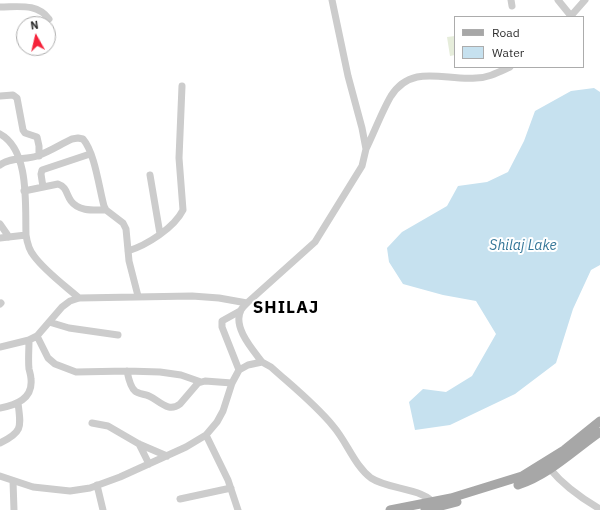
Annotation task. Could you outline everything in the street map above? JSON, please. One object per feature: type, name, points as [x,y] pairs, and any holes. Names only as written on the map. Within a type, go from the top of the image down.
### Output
[{"type":"main road","points":[[454,504],[522,476],[564,450],[600,421]]},
{"type":"main road","points":[[390,510],[454,504],[525,482],[550,469],[600,432]]},
{"type":"main road","points":[[425,510],[434,505]]},
{"type":"street","points":[[332,0],[366,149]]},
{"type":"street","points":[[558,0],[570,16],[585,0]]},
{"type":"street","points":[[0,7],[34,8],[41,10],[46,16]]},
{"type":"street","points":[[239,370],[222,327],[222,321],[240,311],[315,242],[362,166],[366,149],[391,96],[409,80],[418,77],[431,75],[457,78],[477,78],[493,71],[506,68]]},
{"type":"street","points":[[128,251],[148,243],[180,217],[183,210],[179,158],[182,86]]},
{"type":"street","points":[[0,96],[13,95],[17,98],[23,130],[36,137],[39,146],[39,156]]},
{"type":"street","points":[[0,134],[14,147],[23,173],[26,235],[28,246],[34,256],[79,298]]},
{"type":"street","points":[[0,165],[8,161],[39,156],[56,146],[78,138],[83,139],[90,154],[106,210]]},
{"type":"street","points":[[43,187],[41,174],[42,170],[90,154]]},
{"type":"street","points":[[150,175],[160,234]]},
{"type":"street","points":[[24,191],[53,184],[63,186],[66,189],[71,201],[77,206],[85,210],[106,210],[118,217],[126,229],[129,261],[138,296]]},
{"type":"street","points":[[0,224],[9,237]]},
{"type":"street","points":[[0,238],[26,235]]},
{"type":"street","points":[[0,347],[29,340],[37,336],[62,307],[70,301],[79,298],[192,296],[220,298],[247,303]]},
{"type":"street","points":[[240,311],[239,323],[242,334],[262,362],[271,367],[322,413],[335,428],[361,468],[371,478],[386,486],[416,492],[429,498],[434,505]]},
{"type":"street","points":[[49,322],[69,328],[118,336]]},
{"type":"street","points":[[37,336],[48,358],[64,368],[76,372],[126,370],[172,373],[201,382],[232,383]]},
{"type":"street","points":[[0,408],[18,403],[27,396],[30,389],[29,340]]},
{"type":"street","points":[[0,476],[34,487],[70,492],[120,477],[186,447],[206,434],[217,422],[223,411],[232,383],[239,370],[248,365],[262,362]]},
{"type":"street","points":[[126,370],[133,389],[136,392],[148,395],[169,408],[176,407],[180,404],[195,385],[201,382]]},
{"type":"street","points":[[0,444],[11,438],[19,429],[20,421],[18,403]]},
{"type":"street","points":[[92,423],[108,426],[139,444],[167,456]]},
{"type":"street","points":[[206,434],[231,488],[238,510]]},
{"type":"street","points":[[139,444],[149,464]]},
{"type":"street","points":[[550,469],[576,495],[600,509]]},
{"type":"street","points":[[13,480],[14,510]]},
{"type":"street","points":[[97,485],[103,510]]},
{"type":"street","points":[[180,499],[231,488]]},
{"type":"green space","points":[[454,36],[454,55],[450,56],[447,37]]},
{"type":"water","name":"Shilaj Lake","points":[[594,88],[600,92],[600,265],[591,270],[573,309],[556,363],[515,394],[450,425],[415,430],[409,402],[423,389],[446,392],[472,376],[496,334],[476,301],[443,295],[403,284],[389,262],[387,248],[402,232],[447,206],[458,186],[487,182],[508,172],[524,141],[535,111],[571,91]]},
{"type":"district","name":"SHILAJ","points":[[286,308]]}]
